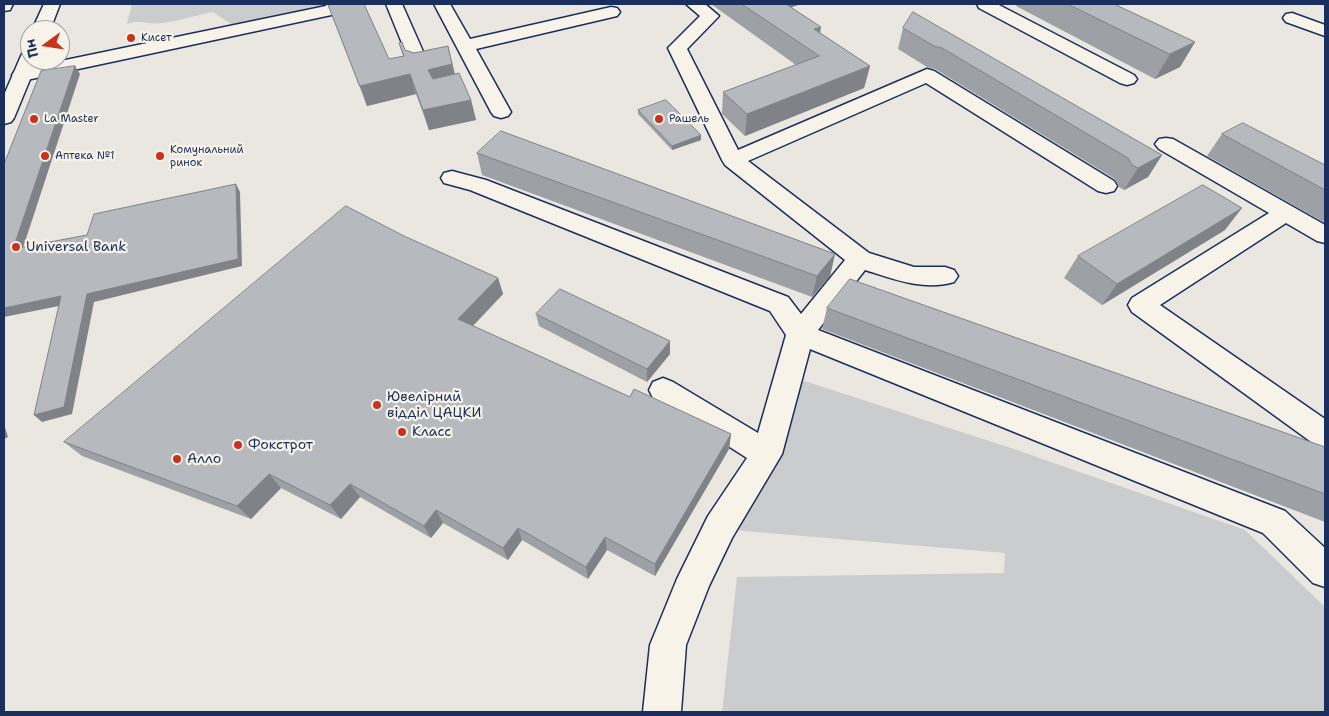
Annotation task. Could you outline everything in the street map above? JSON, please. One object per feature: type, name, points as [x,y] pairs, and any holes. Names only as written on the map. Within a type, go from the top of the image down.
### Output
[{"type":"main road","points":[[45,20],[52,4]]},
{"type":"main road","points":[[394,4],[420,65]]},
{"type":"main road","points":[[442,4],[500,112]]},
{"type":"main road","points":[[694,4],[710,16],[677,48],[733,160],[860,259],[914,276],[946,276]]},
{"type":"main road","points":[[985,4],[1127,79]]},
{"type":"main road","points":[[22,75],[342,6]]},
{"type":"main road","points":[[465,46],[611,12]]},
{"type":"main road","points":[[1292,18],[1325,31]]},
{"type":"main road","points":[[4,118],[24,70]]},
{"type":"main road","points":[[733,160],[927,75],[1106,186]]},
{"type":"main road","points":[[1166,144],[1325,235]]},
{"type":"main road","points":[[452,178],[478,185],[779,304],[800,334],[1274,522],[1325,571]]},
{"type":"main road","points":[[1286,213],[1141,305],[1325,434]]},
{"type":"main road","points":[[662,712],[668,644],[694,579],[720,527],[767,454],[800,334],[860,259]]},
{"type":"main road","points":[[663,390],[767,454]]},
{"type":"shaded area","points":[[132,4],[329,4],[331,9],[237,28],[213,12],[162,23],[136,22],[127,24]]},
{"type":"shaded area","points":[[789,376],[1014,449],[1245,530],[1325,607],[1325,712],[722,712],[737,577],[1004,573],[1005,553],[744,531],[720,527]]},
{"type":"building","points":[[328,4],[364,4],[389,59],[404,56],[399,43],[402,42],[405,50],[414,53],[448,46],[452,64],[428,70],[433,79],[459,73],[471,100],[423,110],[410,74],[360,86]]},
{"type":"building","points":[[742,4],[786,4],[821,27],[814,29],[870,66],[747,114],[723,92],[819,56]]},
{"type":"building","points":[[1068,4],[1114,4],[1195,42],[1170,54]]},
{"type":"building","points":[[913,12],[1162,155],[1138,168],[1132,165],[1128,158],[942,48],[934,46],[903,28]]},
{"type":"building","points":[[75,66],[13,249],[87,235],[94,214],[236,184],[238,259],[87,294],[64,407],[34,415],[61,296],[4,308],[4,164],[41,71],[70,70],[70,67]]},
{"type":"building","points":[[666,100],[701,135],[672,146],[638,110]]},
{"type":"building","points":[[1243,123],[1325,165],[1325,190],[1222,134]]},
{"type":"building","points":[[501,131],[835,254],[817,276],[477,153]]},
{"type":"building","points":[[1203,185],[1242,208],[1117,284],[1078,256]]},
{"type":"building","name":"Класс","points":[[346,206],[404,236],[498,278],[458,319],[630,397],[634,389],[731,434],[655,564],[605,537],[586,567],[518,528],[503,548],[436,510],[424,526],[350,484],[330,505],[269,474],[237,506],[64,442]]},
{"type":"building","points":[[850,279],[1325,447],[1325,494],[827,308]]},
{"type":"building","points":[[560,289],[670,341],[647,369],[536,314]]},
{"type":"place","name":"Кисет","points":[[131,38]]},
{"type":"place","name":"La Master","points":[[34,119]]},
{"type":"place","name":"Рашель","points":[[659,119]]},
{"type":"place","name":"Аптека №1","points":[[45,156]]},
{"type":"place","name":"Комунальний ринок","points":[[160,156]]},
{"type":"place","name":"Universal Bank","points":[[16,247]]},
{"type":"place","name":"Ювелірний відділ ЦАЦКИ","points":[[377,405]]},
{"type":"place","name":"Класс","points":[[402,432]]},
{"type":"place","name":"Фокстрот","points":[[238,445]]},
{"type":"place","name":"Алло","points":[[177,459]]}]
